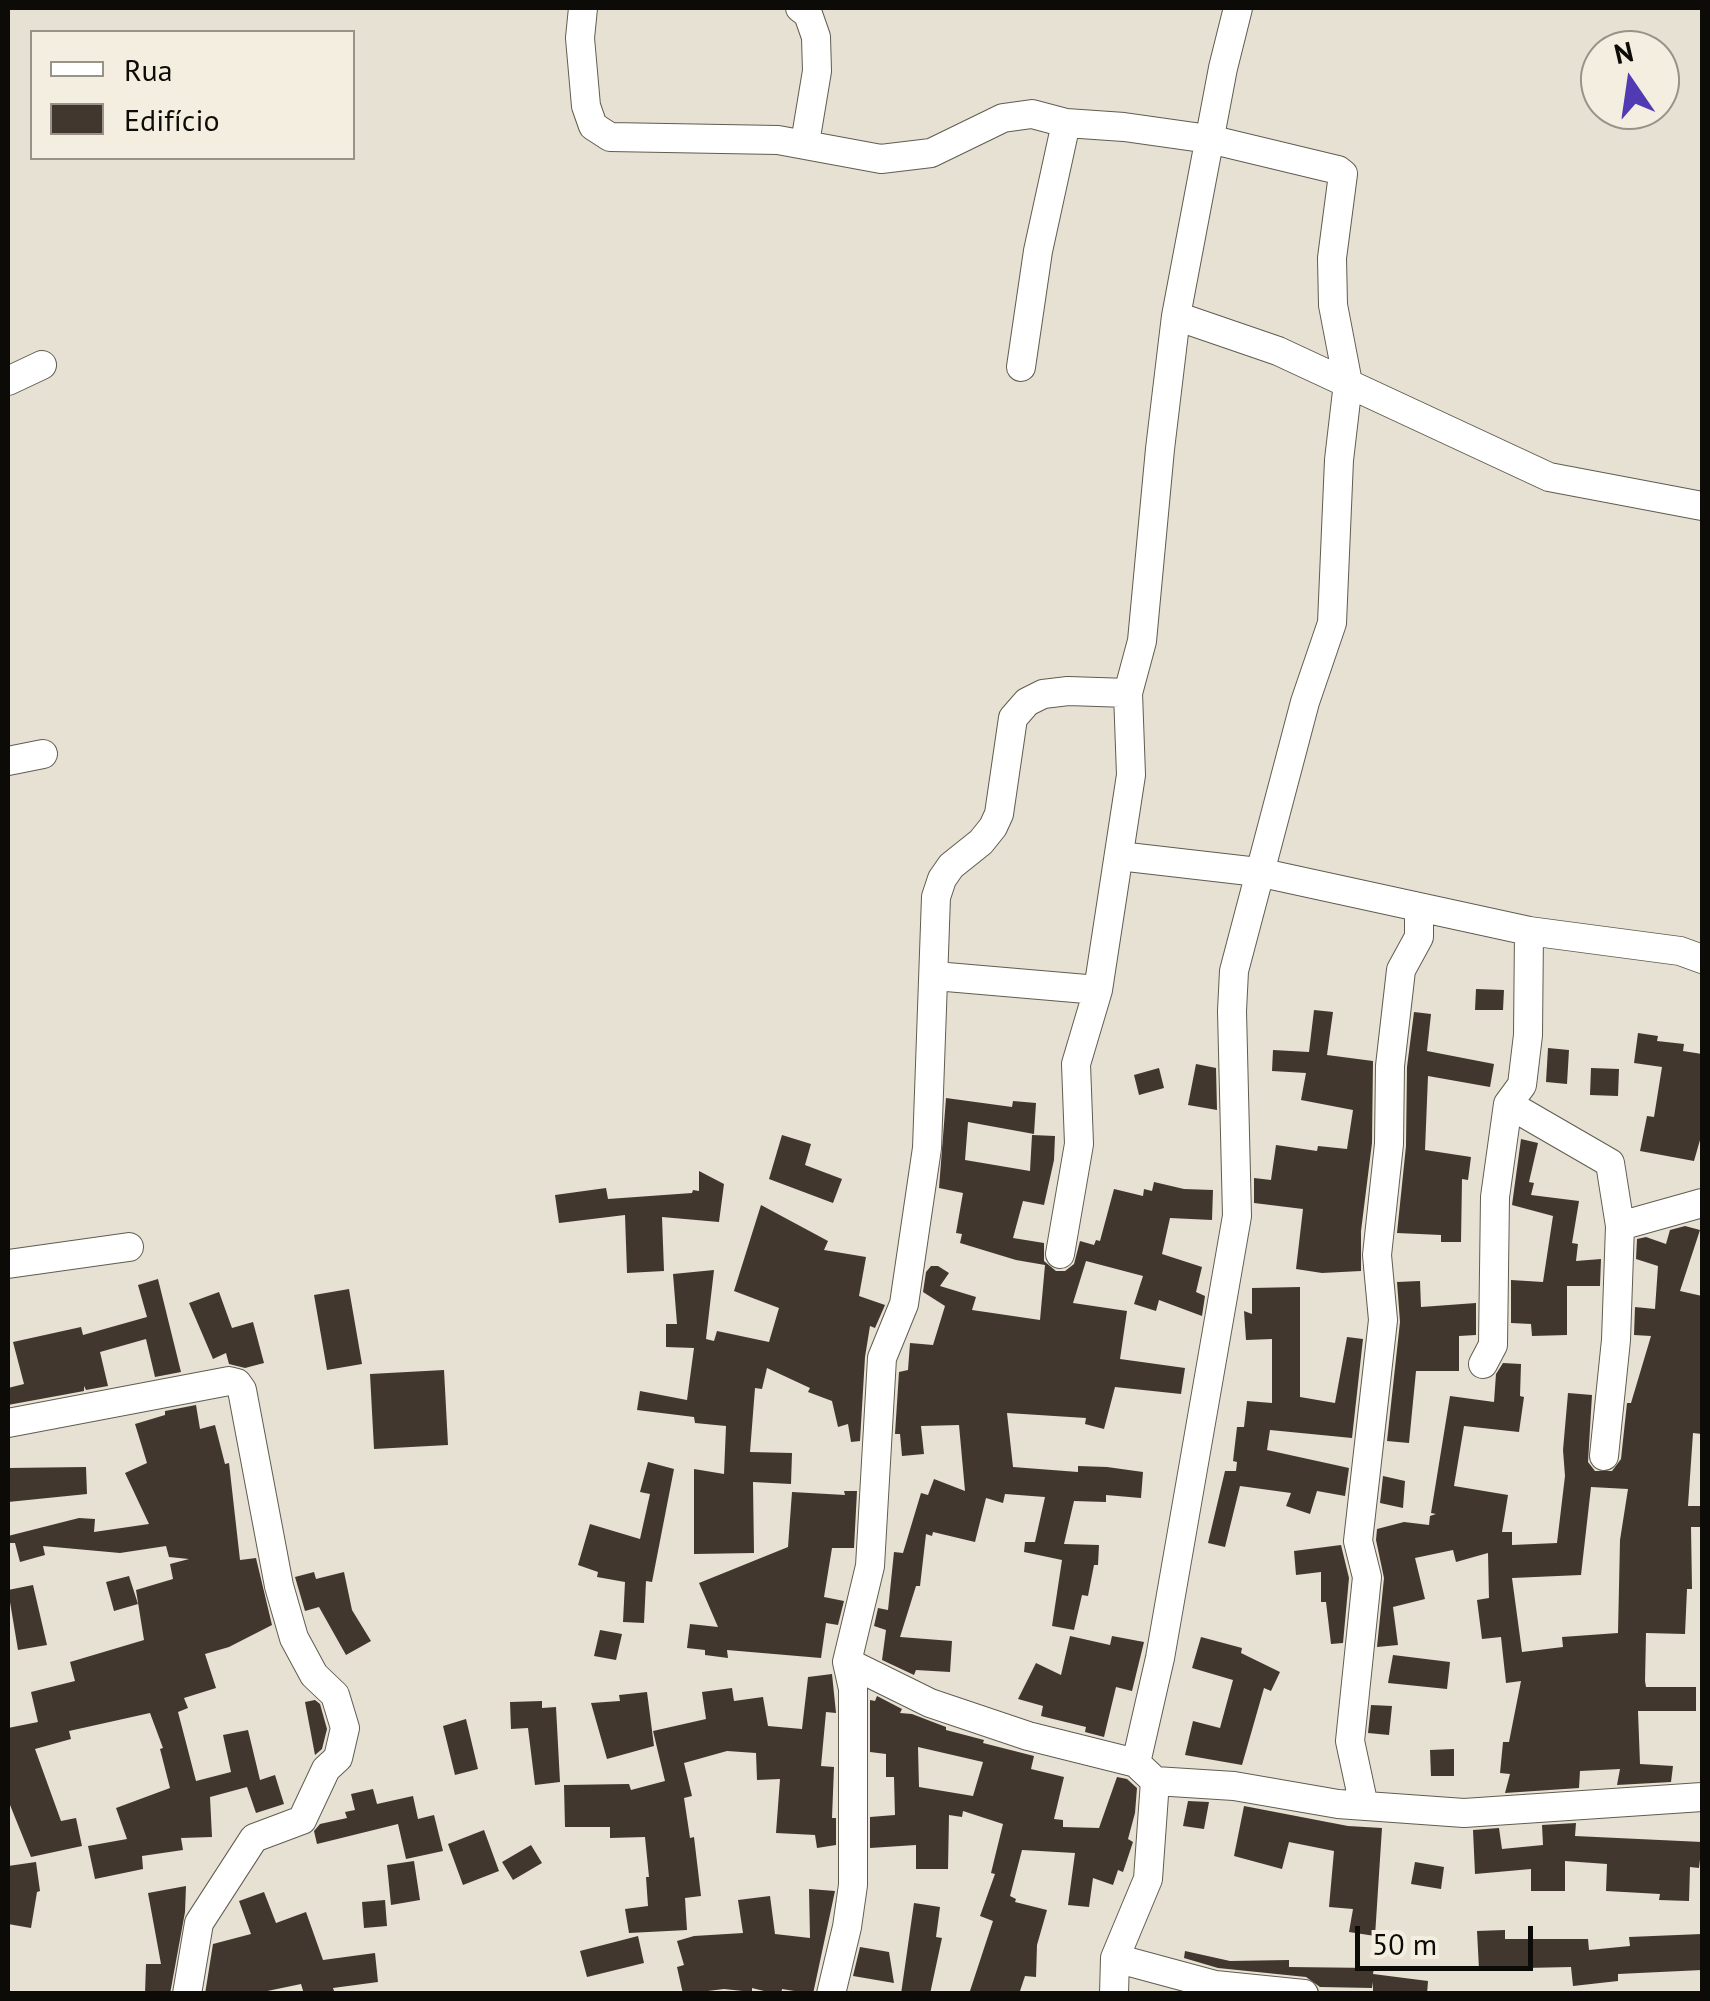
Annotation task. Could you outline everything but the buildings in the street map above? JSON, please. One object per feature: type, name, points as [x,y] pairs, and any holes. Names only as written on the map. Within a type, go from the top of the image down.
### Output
[{"type":"street","points":[[582,8],[580,38],[586,106],[593,126],[610,137],[805,143],[881,159],[910,158],[930,153],[980,127],[1022,114],[1066,123],[1124,126],[1209,139],[1343,174],[1332,258],[1333,305],[1348,383],[1339,460],[1332,623],[1305,702],[1234,971],[1238,1216],[1160,1658],[1145,1772],[1148,1879],[1115,1958],[1114,1994]]},
{"type":"street","points":[[800,8],[808,14],[816,37],[817,72],[805,143]]},
{"type":"street","points":[[1060,1254],[1079,1144],[1076,1064],[1098,990],[1131,775],[1128,693],[1142,642],[1176,316],[1238,8]]},
{"type":"street","points":[[1021,368],[1038,252],[1066,123]]},
{"type":"street","points":[[1176,316],[1278,350],[1550,477],[1702,506]]},
{"type":"street","points":[[8,381],[42,364]]},
{"type":"street","points":[[831,1994],[853,1885],[853,1689],[847,1662],[870,1566],[882,1358],[904,1304],[927,1148],[936,897],[950,866],[981,842],[999,814],[1013,718],[1027,702],[1043,694],[1128,693]]},
{"type":"street","points":[[8,760],[44,754]]},
{"type":"street","points":[[1119,856],[1258,872],[1528,931],[1680,950],[1702,959]]},
{"type":"street","points":[[1364,1806],[1350,1741],[1367,1577],[1358,1541],[1383,1320],[1377,1255],[1388,1144],[1390,1066],[1402,970],[1419,937],[1419,908]]},
{"type":"street","points":[[1483,1364],[1492,1345],[1494,1196],[1508,1104],[1522,1085],[1528,1035],[1528,931]]},
{"type":"street","points":[[935,976],[1098,990]]},
{"type":"street","points":[[1508,1104],[1610,1162],[1620,1226],[1616,1340],[1604,1456]]},
{"type":"street","points":[[1620,1226],[1702,1203]]},
{"type":"street","points":[[8,1264],[130,1246]]},
{"type":"street","points":[[8,1424],[228,1380],[242,1390],[280,1586],[294,1638],[314,1675],[336,1695],[345,1728],[338,1758],[326,1769],[302,1820],[254,1838],[199,1924],[187,1994]]},
{"type":"street","points":[[847,1662],[930,1703],[1145,1772],[1364,1806],[1464,1812],[1702,1797]]},
{"type":"street","points":[[1115,1958],[1215,1985],[1304,1994]]}]
